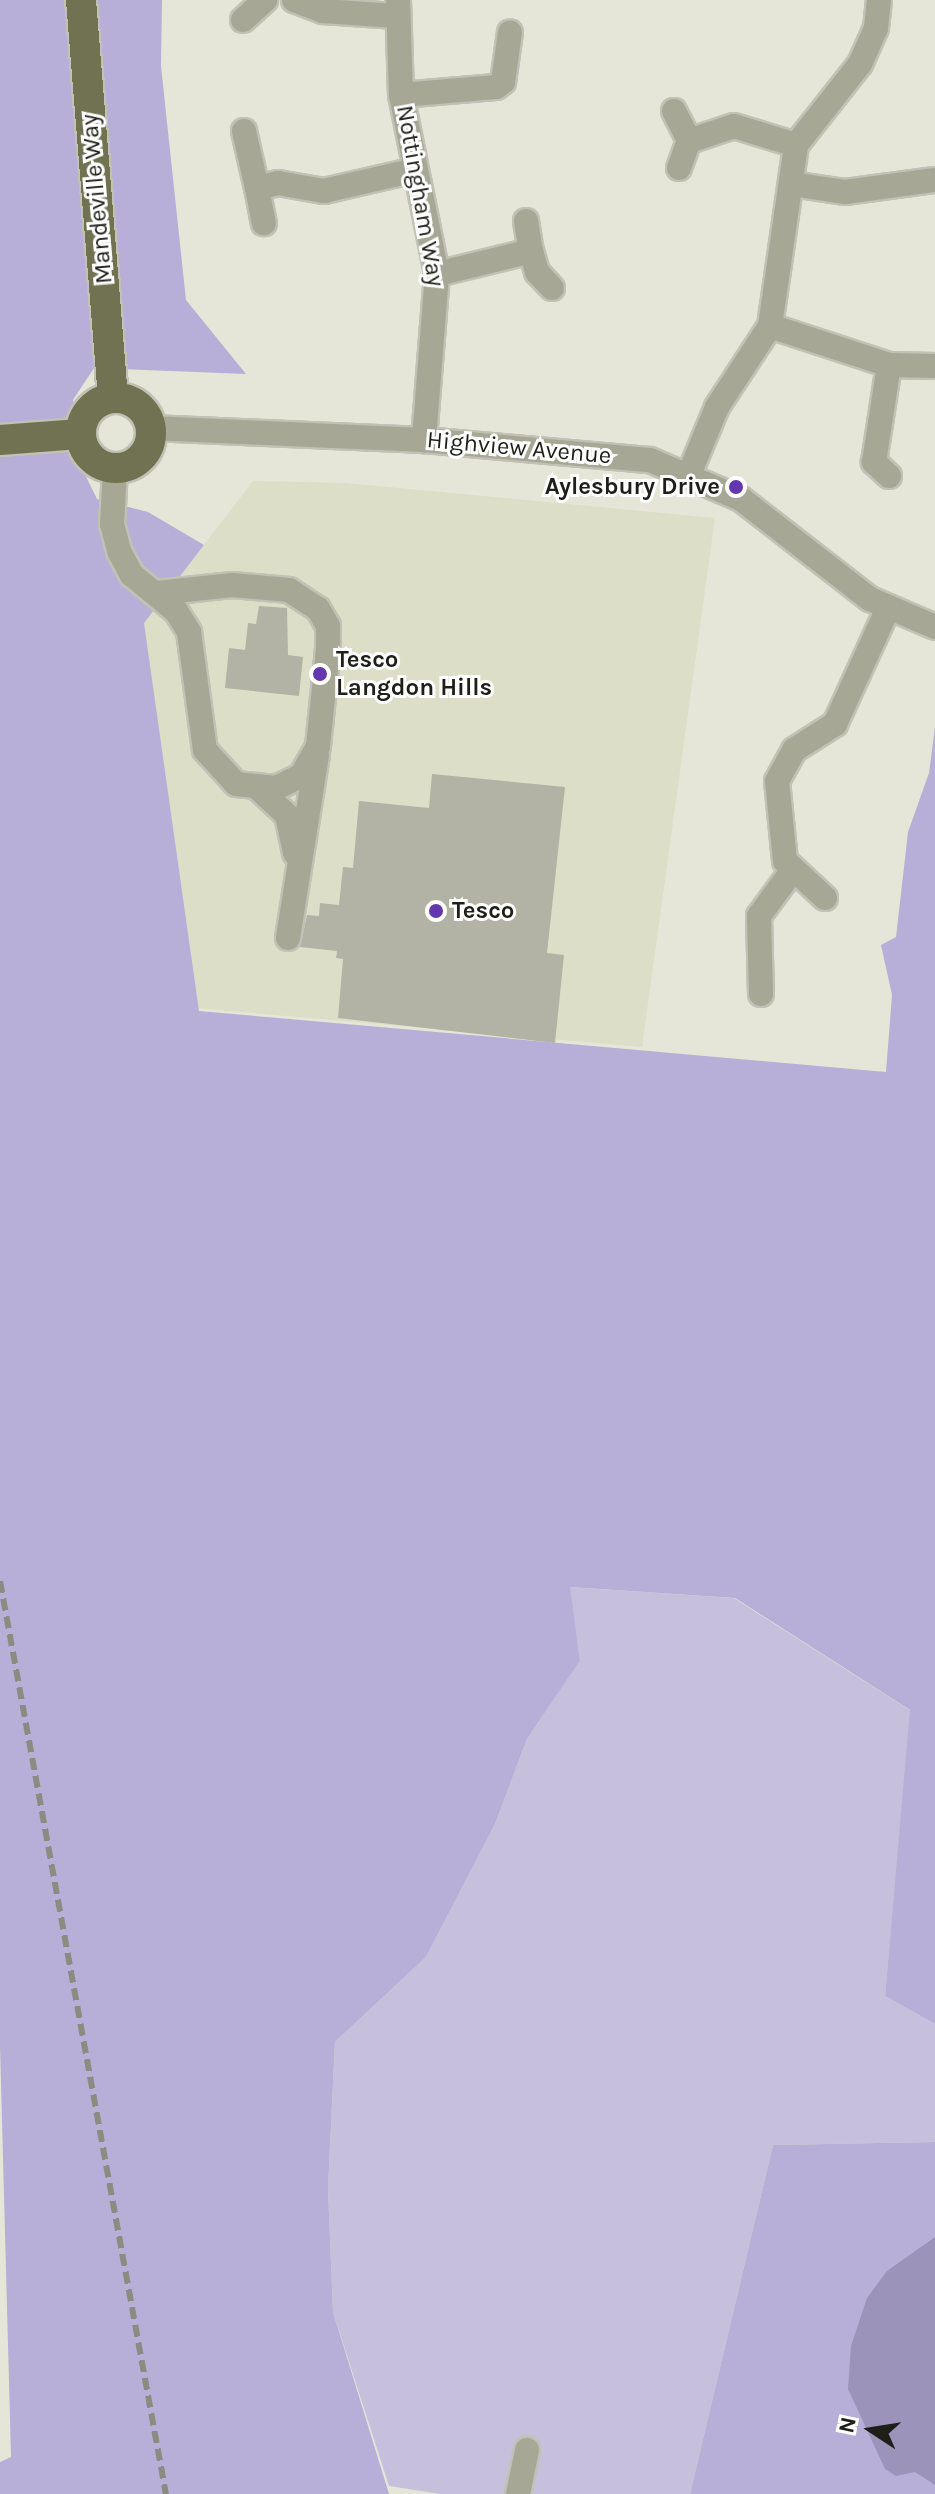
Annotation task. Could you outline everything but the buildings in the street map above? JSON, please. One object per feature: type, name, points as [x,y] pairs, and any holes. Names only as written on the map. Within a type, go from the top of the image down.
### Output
[{"type":"main road","name":"Mandeville Way","points":[[81,0],[113,398]]},
{"type":"main road","points":[[113,398],[139,407],[151,428],[142,457],[115,469],[91,459],[80,434],[85,415],[113,398]]},
{"type":"main road","points":[[0,440],[80,434]]},
{"type":"street","points":[[243,20],[265,0]]},
{"type":"street","points":[[294,0],[323,11],[397,8]]},
{"type":"street","points":[[690,472],[717,407],[770,326],[796,145],[860,64],[876,28],[879,0]]},
{"type":"street","name":"Nottingham Way","points":[[397,8],[401,95],[437,274],[424,440]]},
{"type":"street","points":[[401,95],[503,82],[510,32]]},
{"type":"street","points":[[674,111],[689,141],[679,168]]},
{"type":"street","points":[[689,141],[734,126],[796,145]]},
{"type":"street","points":[[244,131],[264,223]]},
{"type":"street","points":[[257,188],[278,183],[324,191],[415,170]]},
{"type":"street","points":[[792,184],[845,192],[935,180]]},
{"type":"street","points":[[526,221],[537,272],[552,288]]},
{"type":"street","points":[[437,274],[531,251]]},
{"type":"street","points":[[770,326],[889,365],[931,367]]},
{"type":"street","points":[[889,365],[874,462],[889,476]]},
{"type":"street","name":"Highview Avenue","points":[[151,428],[424,440],[631,457],[690,472],[741,499],[888,608],[935,627]]},
{"type":"street","points":[[115,469],[112,524],[119,551],[132,575],[157,593],[189,632],[205,750],[236,784],[259,789],[301,776],[318,746]]},
{"type":"street","points":[[157,593],[232,585],[275,589],[307,598],[328,626],[318,746],[296,867],[288,938]]},
{"type":"street","points":[[825,898],[792,871],[779,846],[777,821],[783,764],[835,724],[888,608]]},
{"type":"street","points":[[259,789],[287,815],[296,867]]},
{"type":"street","points":[[761,994],[759,916],[792,871]]},
{"type":"street","points":[[518,2494],[527,2450]]},
{"type":"shaded area","points":[[0,0],[162,0],[161,66],[186,300],[246,374],[94,368],[73,400],[76,456],[97,499],[148,512],[204,545],[144,623],[199,1011],[886,1072],[892,995],[881,945],[896,937],[908,832],[929,773],[935,727],[935,2024],[885,1996],[910,1710],[735,1598],[570,1587],[580,1661],[527,1739],[495,1824],[426,1957],[335,2042],[328,2188],[333,2312],[389,2494],[0,2494],[0,2462],[11,2457],[0,2046]]},
{"type":"shaded area","points":[[253,481],[346,483],[715,518],[642,1047],[195,1008],[144,623]]},
{"type":"shaded area","points":[[569,1587],[734,1598],[911,1711],[885,1996],[935,2024],[935,2142],[773,2145],[690,2494],[440,2494],[389,2486],[333,2312],[328,2188],[335,2042],[426,1957],[495,1824],[527,1739],[580,1661]]},
{"type":"shaded area","points":[[935,2142],[935,2494],[690,2494],[773,2145]]},
{"type":"shaded area","points":[[935,2237],[935,2485],[915,2472],[896,2476],[885,2469],[848,2389],[851,2346],[867,2298],[887,2271]]},
{"type":"railway","points":[[0,1581],[166,2494]]},
{"type":"place","name":"Aylesbury Drive","points":[[736,487]]},
{"type":"place","name":"Tesco Langdon Hills","points":[[320,674]]},
{"type":"place","name":"Tesco","points":[[436,911]]}]
